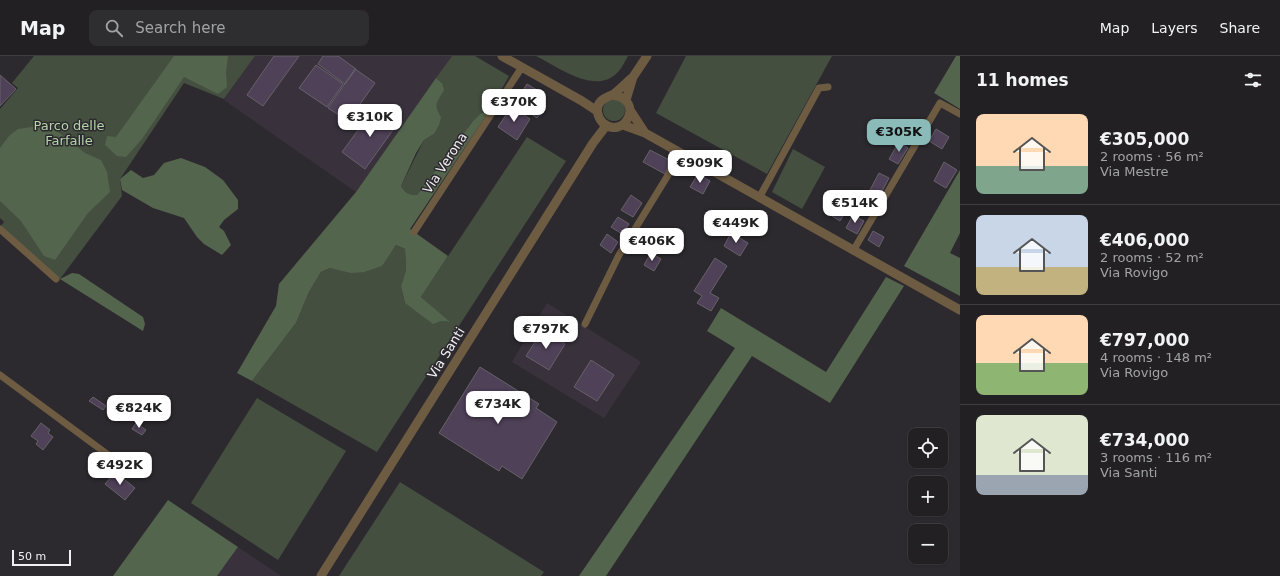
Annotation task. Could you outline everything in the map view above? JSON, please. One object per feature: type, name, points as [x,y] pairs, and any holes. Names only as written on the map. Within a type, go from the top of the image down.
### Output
[{"type":"street","points":[[502,56],[582,100],[597,111],[604,123],[615,128],[623,125],[629,119],[630,110]]},
{"type":"street","points":[[582,100],[602,100],[613,95],[633,77],[647,56]]},
{"type":"street","name":"Via Verona","points":[[414,232],[522,67]]},
{"type":"street","points":[[626,100],[633,77]]},
{"type":"street","points":[[759,198],[819,88],[828,87]]},
{"type":"street","points":[[613,95],[620,96],[626,100],[630,110],[645,133]]},
{"type":"street","points":[[597,111],[602,100]]},
{"type":"street","points":[[853,251],[940,103],[960,114]]},
{"type":"street","name":"Via Santi","points":[[321,576],[593,143],[604,123]]},
{"type":"street","points":[[623,125],[645,133],[960,310]]},
{"type":"street","points":[[585,324],[619,255],[680,154]]},
{"type":"street","points":[[0,229],[56,279]]},
{"type":"street","points":[[0,375],[130,471]]},
{"type":"shaded area","points":[[255,56],[452,56],[356,192],[224,100]]},
{"type":"shaded area","points":[[547,303],[641,362],[604,418],[512,362]]},
{"type":"shaded area","points":[[238,547],[281,576],[217,576]]},
{"type":"green space","name":"Parco delle Farfalle","points":[[34,56],[255,56],[224,99],[184,83],[120,179],[122,196],[60,279],[0,227],[4,222],[0,218],[0,109],[18,88],[12,83]]},
{"type":"green space","points":[[174,56],[228,56],[226,72],[227,87],[218,94],[184,77],[142,139],[126,157],[117,156],[105,145],[107,136],[116,137]]},
{"type":"green space","points":[[452,56],[475,56],[509,76],[490,110],[481,113],[473,121],[417,195],[409,194],[401,186],[424,140],[434,134],[436,101],[441,95],[442,83],[436,78]]},
{"type":"green space","points":[[536,56],[628,56],[618,72],[609,79],[599,81],[577,77]]},
{"type":"green space","points":[[686,56],[832,56],[767,174],[656,113]]},
{"type":"green space","points":[[956,56],[960,56],[960,109],[934,93]]},
{"type":"green space","points":[[436,78],[442,83],[444,90],[436,105],[441,117],[434,134],[424,140],[416,153],[401,186],[408,193],[417,195],[473,121],[481,113],[490,110],[410,229],[448,256],[421,297],[450,322],[441,321],[433,324],[405,303],[401,286],[406,270],[405,249],[396,245],[382,266],[365,272],[351,273],[330,268],[321,272],[309,292],[296,323],[252,381],[237,373],[276,306],[279,284],[356,192]]},
{"type":"green space","points":[[614,99],[622,102],[625,110],[622,118],[614,121],[606,118],[603,110],[606,102]]},
{"type":"green space","points":[[42,123],[49,125],[85,153],[101,160],[107,172],[110,192],[88,213],[55,260],[44,256],[21,221],[0,201],[0,148],[9,136],[18,129],[38,126]]},
{"type":"green space","points":[[527,137],[566,161],[377,452],[252,381],[296,323],[309,292],[321,272],[330,268],[365,272],[381,266],[396,245],[405,249],[406,270],[401,286],[405,303],[426,315],[449,322],[421,297]]},
{"type":"green space","points":[[793,149],[825,167],[802,209],[772,192]]},
{"type":"green space","points":[[181,158],[205,167],[223,180],[238,200],[238,209],[224,220],[219,227],[224,231],[231,245],[222,255],[204,244],[197,237],[184,218],[153,208],[122,190],[120,179],[131,170],[143,178],[154,175],[164,163]]},
{"type":"green space","points":[[960,170],[960,233],[950,253],[960,258],[960,296],[904,266]]},
{"type":"green space","points":[[72,273],[79,274],[143,317],[145,324],[143,331],[60,279]]},
{"type":"green space","points":[[886,277],[904,286],[830,403],[752,356],[606,576],[579,576],[735,348],[707,331],[721,308],[826,372]]},
{"type":"green space","points":[[257,398],[346,451],[278,560],[191,503]]},
{"type":"green space","points":[[400,482],[544,572],[541,576],[339,576]]},
{"type":"green space","points":[[168,500],[238,547],[217,576],[113,576]]},
{"type":"building","points":[[274,56],[299,56],[263,106],[247,95]]},
{"type":"building","points":[[323,56],[338,56],[356,69],[345,84],[318,64]]},
{"type":"building","points":[[316,65],[343,84],[327,107],[299,88]]},
{"type":"building","points":[[355,69],[375,83],[348,121],[328,108]]},
{"type":"building","points":[[0,75],[16,89],[0,106]]},
{"type":"building","points":[[527,84],[542,93],[533,107],[518,98]]},
{"type":"building","points":[[376,106],[398,123],[365,169],[342,152]]},
{"type":"building","points":[[512,106],[530,119],[517,140],[498,127]]},
{"type":"building","points":[[535,109],[541,113],[537,118],[531,114]]},
{"type":"building","points":[[936,129],[949,137],[942,149],[929,141]]},
{"type":"building","points":[[899,142],[908,148],[898,164],[889,159]]},
{"type":"building","points":[[650,150],[671,161],[665,174],[643,162]]},
{"type":"building","points":[[944,162],[957,170],[946,188],[934,181]]},
{"type":"building","points":[[879,173],[889,178],[880,195],[870,190]]},
{"type":"building","points":[[698,174],[710,181],[703,194],[690,187]]},
{"type":"building","points":[[631,195],[642,203],[633,217],[621,210]]},
{"type":"building","points":[[837,206],[846,211],[840,221],[832,216]]},
{"type":"building","points":[[744,210],[764,221],[757,235],[736,224]]},
{"type":"building","points":[[853,215],[864,221],[857,234],[846,228]]},
{"type":"building","points":[[618,217],[629,224],[622,234],[611,227]]},
{"type":"building","points":[[873,231],[884,237],[879,247],[868,240]]},
{"type":"building","points":[[731,233],[748,243],[740,256],[724,246]]},
{"type":"building","points":[[607,234],[618,242],[611,253],[600,245]]},
{"type":"building","points":[[651,253],[661,259],[654,271],[644,265]]},
{"type":"building","points":[[715,258],[727,266],[710,293],[719,298],[711,311],[697,303],[702,296],[694,291]]},
{"type":"building","points":[[543,330],[565,344],[549,370],[526,356]]},
{"type":"building","points":[[591,360],[614,375],[597,401],[574,387]]},
{"type":"building","points":[[480,367],[539,404],[536,408],[557,422],[522,479],[502,466],[499,471],[439,433]]},
{"type":"building","points":[[93,397],[106,406],[103,410],[89,401]]},
{"type":"building","points":[[41,423],[50,430],[48,433],[53,437],[43,450],[36,444],[38,441],[31,436]]},
{"type":"building","points":[[136,423],[146,430],[142,435],[132,429]]},
{"type":"building","points":[[115,472],[135,488],[125,500],[105,484]]}]
